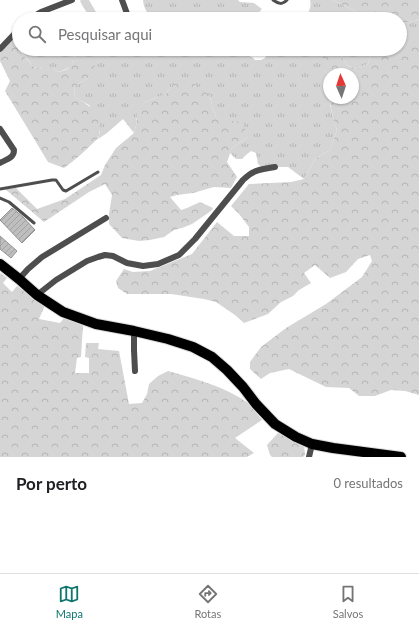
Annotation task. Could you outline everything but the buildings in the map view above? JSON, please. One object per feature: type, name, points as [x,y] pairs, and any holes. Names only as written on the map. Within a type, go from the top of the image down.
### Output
[{"type":"main road","points":[[0,264],[37,295],[63,312],[96,324],[168,338],[212,357],[243,386],[256,404],[275,424],[296,437],[312,444],[401,457]]},
{"type":"street","points":[[41,12],[72,0]]},
{"type":"street","points":[[122,0],[126,12]]},
{"type":"street","points":[[0,50],[12,37]]},
{"type":"street","points":[[0,129],[14,150],[12,157],[0,162]]},
{"type":"street","points":[[37,295],[56,280],[87,261],[98,257],[106,255],[113,256],[127,263],[143,266],[158,264],[179,255],[195,239],[250,173],[275,167]]},
{"type":"street","points":[[19,279],[42,257],[106,218]]},
{"type":"street","points":[[134,331],[134,371]]},
{"type":"street","points":[[309,457],[312,444]]},
{"type":"lane","points":[[273,0],[278,4],[284,3],[287,0]]},
{"type":"lane","points":[[0,189],[56,180],[63,190],[66,191],[98,172]]},
{"type":"lane","points":[[0,198],[9,202],[34,223]]},
{"type":"green space","points":[[89,0],[96,12],[86,12],[80,1]]},
{"type":"green space","points":[[143,0],[238,0],[240,2],[254,3],[262,9],[259,12],[147,12]]},
{"type":"green space","points":[[310,0],[333,0],[357,12],[308,12]]},
{"type":"green space","points":[[333,0],[419,0],[419,20],[407,23],[407,12],[357,12]]},
{"type":"green space","points":[[419,20],[419,33],[407,43],[407,23]]},
{"type":"green space","points":[[419,32],[419,395],[405,391],[391,390],[375,396],[359,396],[349,388],[326,387],[289,369],[270,373],[261,379],[250,369],[250,362],[261,347],[286,328],[326,304],[362,277],[372,261],[370,255],[358,259],[346,272],[330,278],[315,265],[304,273],[311,283],[299,290],[293,296],[281,302],[268,314],[244,323],[216,302],[171,294],[127,294],[118,288],[116,281],[124,269],[133,272],[150,271],[192,254],[217,222],[234,236],[249,236],[249,227],[231,206],[249,184],[291,182],[304,179],[315,159],[330,150],[337,130],[330,104],[359,104],[358,68],[368,64],[370,56],[407,56],[407,43]]},
{"type":"green space","points":[[12,40],[12,56],[24,56],[34,67],[53,69],[59,72],[66,70],[74,62],[69,56],[74,56],[82,63],[94,65],[97,71],[75,86],[74,97],[94,111],[98,119],[100,132],[99,136],[97,140],[82,154],[64,168],[48,162],[5,91],[10,81],[0,61],[0,53]]},
{"type":"green space","points":[[25,56],[70,56],[74,62],[71,67],[59,72],[53,69],[34,67]]},
{"type":"green space","points":[[74,56],[249,56],[255,60],[261,60],[266,56],[322,56],[325,68],[323,68],[323,104],[330,104],[337,130],[330,150],[315,159],[304,179],[288,167],[262,167],[258,164],[256,153],[251,151],[242,159],[236,159],[230,153],[232,148],[248,137],[216,117],[210,96],[173,84],[166,94],[145,102],[136,120],[134,133],[123,119],[98,139],[100,132],[89,105],[74,97],[75,86],[93,75],[88,66],[82,64]]},
{"type":"green space","points":[[322,56],[341,56],[347,65],[354,68],[325,68]]},
{"type":"green space","points":[[341,56],[370,56],[368,64],[358,68],[347,65]]},
{"type":"green space","points":[[192,83],[198,85],[210,96],[216,117],[222,120],[242,122],[248,137],[232,148],[227,162],[237,177],[231,188],[214,187],[170,197],[181,210],[200,202],[213,208],[192,224],[174,230],[164,237],[150,240],[139,241],[122,238],[109,224],[112,195],[105,184],[89,192],[44,222],[5,189],[16,188],[37,209],[65,199],[101,175],[105,165],[116,148],[134,133],[137,113],[145,102],[166,94],[173,84]]},
{"type":"green space","points":[[0,273],[7,278],[3,283],[12,292],[17,286],[45,305],[39,319],[60,323],[65,317],[83,325],[81,357],[77,358],[75,373],[89,373],[89,358],[85,357],[86,343],[99,343],[98,349],[119,351],[129,404],[142,403],[147,394],[149,384],[158,376],[168,371],[199,380],[229,392],[248,403],[262,420],[235,438],[254,453],[247,457],[0,457]]},
{"type":"green space","points":[[278,433],[304,445],[305,455],[303,457],[272,457],[267,445]]}]
